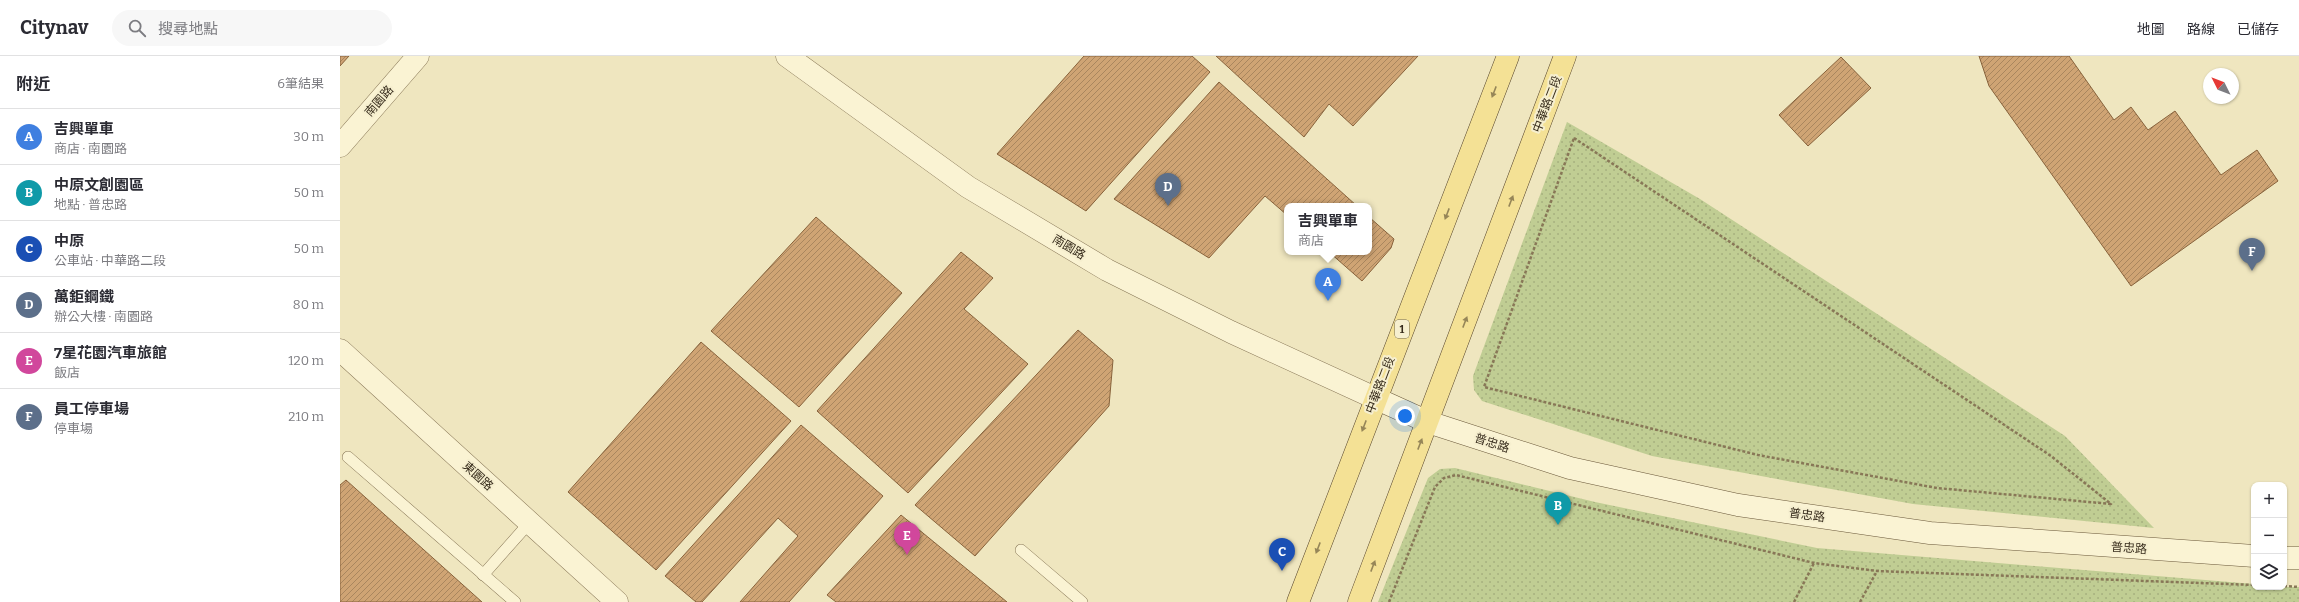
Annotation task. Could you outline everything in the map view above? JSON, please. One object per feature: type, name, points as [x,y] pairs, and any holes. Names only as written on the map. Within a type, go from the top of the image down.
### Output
[{"type":"main road","name":"中華路二段","points":[[1298,602],[1375,398],[1508,56]]},
{"type":"main road","name":"中華路二段","points":[[1359,602],[1566,56]]},
{"type":"street","name":"南園路","points":[[340,146],[418,56]]},
{"type":"street","name":"南園路","points":[[787,56],[968,187],[1107,270],[1231,332],[1375,398]]},
{"type":"street","name":"東園路","points":[[340,350],[616,602]]},
{"type":"street","name":"普忠路","points":[[1375,398],[1428,422],[1570,468],[1738,505],[1930,533],[2251,556]]},
{"type":"street","points":[[2287,558],[2299,558]]},
{"type":"lane","points":[[348,457],[515,602]]},
{"type":"lane","points":[[483,575],[530,522]]},
{"type":"lane","points":[[1021,550],[1082,602]]},
{"type":"path","points":[[1574,138],[2051,456],[2111,504],[1937,488],[1758,456],[1484,387],[1574,138]]},
{"type":"path","points":[[1389,602],[1435,488],[1444,478],[1456,475],[1814,563],[1877,571],[2251,585]]},
{"type":"path","points":[[1794,602],[1814,563]]},
{"type":"path","points":[[1860,602],[1877,571]]},
{"type":"path","points":[[2287,586],[2299,587]]},
{"type":"green space","points":[[1567,122],[1700,199],[2065,436],[2154,528],[1913,504],[1652,456],[1482,401],[1474,390],[1473,376]]},
{"type":"green space","points":[[1455,468],[1595,502],[1817,548],[2251,584],[2251,590],[2287,590],[2287,587],[2299,587],[2299,602],[1378,602],[1428,478],[1440,469]]},
{"type":"building","points":[[340,56],[349,56],[340,66]]},
{"type":"building","points":[[1084,56],[1192,56],[1210,72],[1086,211],[997,154]]},
{"type":"building","points":[[1216,56],[1418,56],[1353,126],[1329,104],[1304,137]]},
{"type":"building","points":[[1979,56],[2069,56],[2114,120],[2131,107],[2148,130],[2175,111],[2221,175],[2257,150],[2278,181],[2131,286],[1989,86]]},
{"type":"building","points":[[1841,57],[1871,88],[1808,146],[1779,115]]},
{"type":"building","points":[[1219,82],[1354,203],[1284,203],[1284,212],[1265,196],[1209,258],[1114,199]]},
{"type":"building","points":[[816,217],[902,293],[799,407],[711,331]]},
{"type":"building","points":[[1372,220],[1394,239],[1391,248],[1362,281],[1332,255],[1372,255]]},
{"type":"building","points":[[961,252],[993,278],[964,309],[1028,364],[908,493],[817,411]]},
{"type":"building","points":[[1078,330],[1113,360],[1109,406],[975,556],[915,505]]},
{"type":"building","points":[[701,342],[791,421],[656,570],[568,492]]},
{"type":"building","points":[[801,425],[883,496],[789,602],[740,602],[798,536],[778,518],[702,602],[696,602],[665,576]]},
{"type":"building","points":[[346,480],[482,602],[340,602],[340,485]]},
{"type":"building","points":[[901,515],[1007,602],[836,602],[827,595]]},
{"type":"place","name":"萬鉅鋼鐵","points":[[1168,206]]},
{"type":"place","name":"員工停車場","points":[[2252,271]]},
{"type":"place","name":"吉興單車","points":[[1328,301]]},
{"type":"place","name":"中原文創園區","points":[[1558,525]]},
{"type":"place","name":"7星花園汽車旅館","points":[[907,555]]},
{"type":"place","name":"中原","points":[[1282,571]]}]
